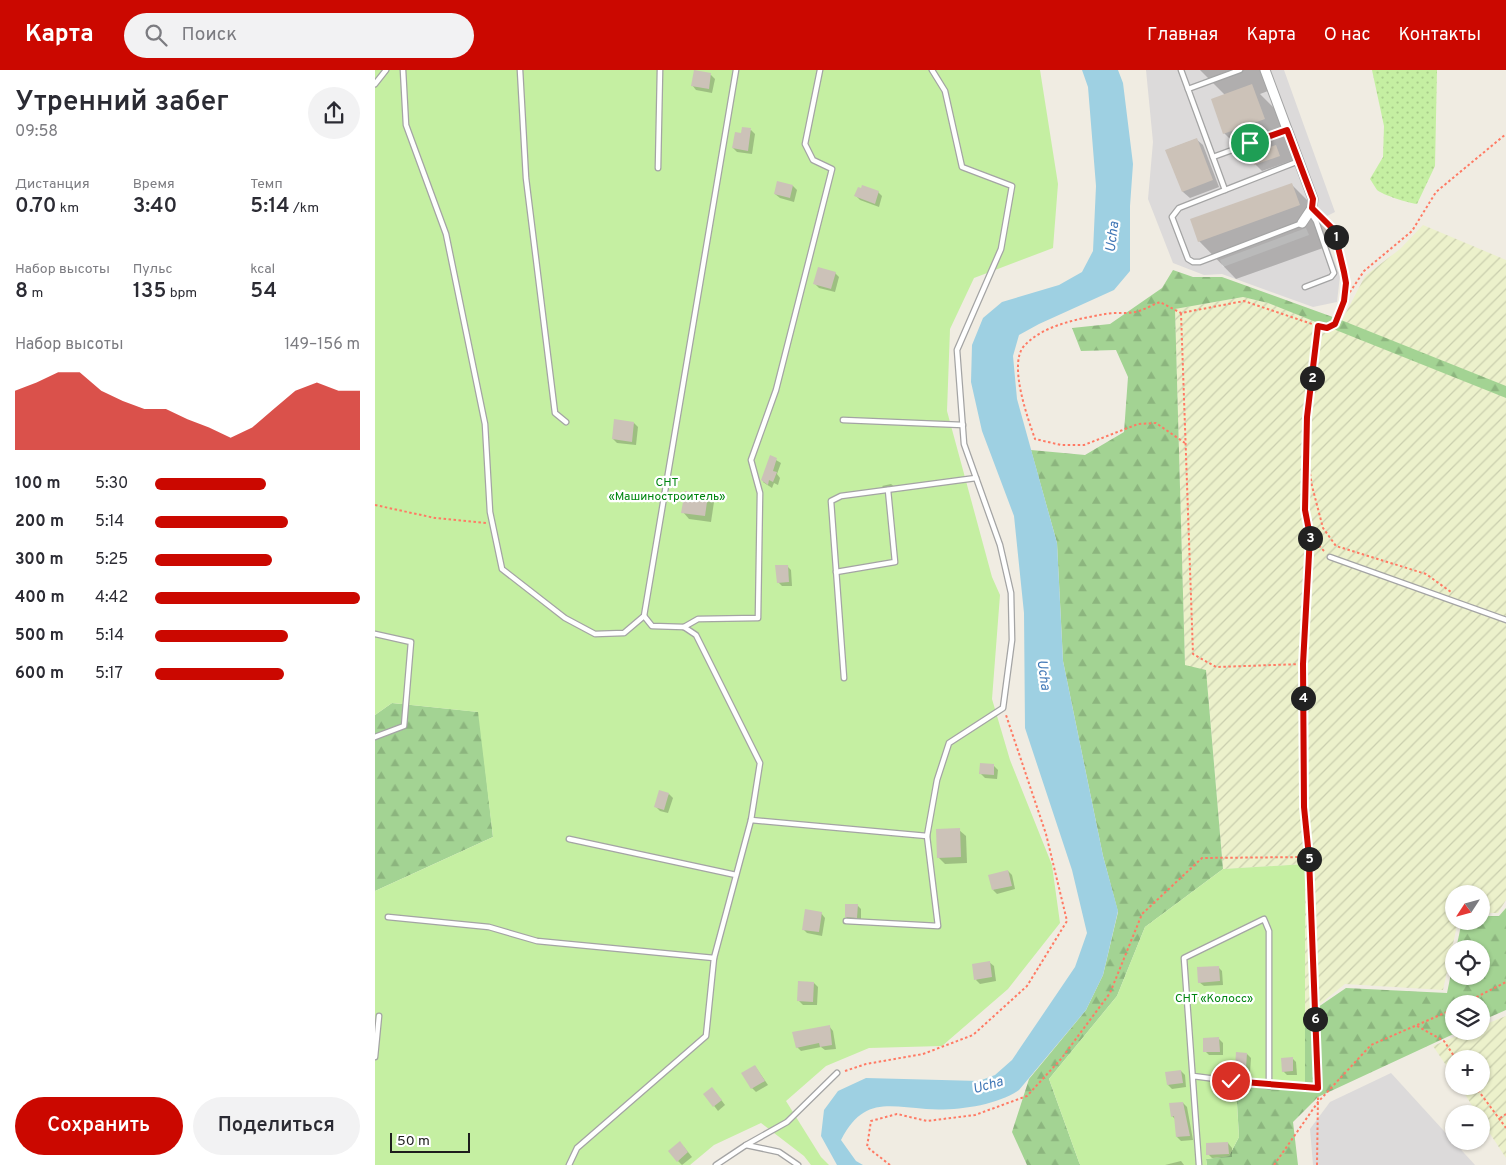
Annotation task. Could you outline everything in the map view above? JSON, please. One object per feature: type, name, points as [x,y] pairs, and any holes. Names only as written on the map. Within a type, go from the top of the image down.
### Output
[{"type":"street","points":[[1265,70],[1313,199],[1311,210],[1302,223]]},
{"type":"lane","points":[[375,84],[386,70]]},
{"type":"lane","points":[[403,70],[406,125],[446,234],[485,424],[493,524],[502,569],[565,618],[595,634],[624,633],[644,616],[736,70]]},
{"type":"lane","points":[[520,70],[526,178],[555,413],[566,422]]},
{"type":"lane","points":[[658,168],[660,70]]},
{"type":"lane","points":[[644,616],[652,626],[684,627],[698,619],[758,618],[760,493],[751,460],[777,390],[832,169],[813,160],[805,144],[820,70]]},
{"type":"lane","points":[[845,921],[938,926],[927,836],[937,780],[949,743],[1003,708],[1012,640],[1011,593],[1001,546],[964,444],[957,350],[1001,248],[1011,186],[961,167],[945,91],[932,70]]},
{"type":"lane","points":[[1181,70],[1225,190]]},
{"type":"lane","points":[[1188,89],[1240,70]]},
{"type":"lane","points":[[1213,157],[1287,130]]},
{"type":"lane","points":[[1299,161],[1179,208],[1172,217],[1188,258],[1193,262],[1200,262],[1302,223]]},
{"type":"lane","points":[[1305,287],[1331,277],[1334,273],[1311,210]]},
{"type":"lane","points":[[843,420],[963,425]]},
{"type":"lane","points":[[844,678],[831,500],[841,496],[976,478]]},
{"type":"lane","points":[[836,572],[895,562],[888,490]]},
{"type":"lane","points":[[1330,557],[1506,620]]},
{"type":"lane","points":[[569,1165],[577,1148],[706,1036],[714,958],[751,820],[760,762],[696,635],[684,627]]},
{"type":"lane","points":[[375,634],[411,642],[404,726],[375,737]]},
{"type":"lane","points":[[751,820],[927,836]]},
{"type":"lane","points":[[569,839],[736,875]]},
{"type":"lane","points":[[388,917],[489,927],[537,941],[714,958]]},
{"type":"lane","points":[[1199,1165],[1184,958],[1263,919],[1269,931],[1269,1086]]},
{"type":"lane","points":[[375,1057],[379,1016]]},
{"type":"lane","points":[[716,1165],[746,1145],[787,1122],[837,1074]]},
{"type":"lane","points":[[1193,1076],[1269,1086],[1318,1088]]},
{"type":"lane","points":[[746,1145],[779,1152],[798,1165]]},
{"type":"path","points":[[1185,443],[1156,422],[1138,424],[1084,445],[1061,445],[1035,438],[1019,385],[1019,363],[1023,347],[1045,331],[1076,320],[1108,314],[1135,312],[1160,302],[1181,313],[1244,301],[1327,328],[1335,324],[1344,301],[1364,271],[1412,231],[1436,192],[1506,134]]},
{"type":"path","points":[[1311,210],[1334,230],[1346,283],[1344,301]]},
{"type":"path","points":[[1181,313],[1193,654],[1216,667],[1303,664]]},
{"type":"path","points":[[1317,1165],[1318,1088],[1309,857],[1304,807],[1303,664],[1310,536],[1305,510],[1307,417],[1318,326]]},
{"type":"path","points":[[1306,447],[1323,528],[1330,540],[1336,546],[1426,574],[1456,596],[1465,606]]},
{"type":"path","points":[[375,505],[435,518],[493,524]]},
{"type":"path","points":[[1310,536],[1330,557]]},
{"type":"path","points":[[837,1074],[865,1064],[923,1054],[973,1035],[1027,986],[1067,921],[1045,834],[1003,708]]},
{"type":"path","points":[[890,1165],[867,1147],[871,1121],[897,1114],[927,1121],[975,1115],[1027,1096],[1061,1059],[1110,993],[1142,914],[1202,858],[1309,857]]},
{"type":"path","points":[[1481,995],[1506,982]]},
{"type":"path","points":[[1274,1165],[1318,1102],[1371,1045],[1445,1013]]},
{"type":"path","points":[[1416,1026],[1444,1041],[1450,1050]]},
{"type":"path","points":[[1482,1095],[1506,1128]]},
{"type":"path","points":[[1500,1118],[1506,1114]]},
{"type":"shaded area","points":[[1146,70],[1284,70],[1335,212],[1319,220],[1340,276],[1337,302],[1313,307],[1222,274],[1204,275],[1173,263],[1148,199],[1153,142]]},
{"type":"shaded area","points":[[1306,228],[1309,235],[1223,267],[1220,260]]},
{"type":"shaded area","points":[[1391,1073],[1445,1132],[1445,1150],[1461,1150],[1475,1165],[1313,1165],[1310,1129],[1330,1102]]},
{"type":"green space","name":"СНТ «Машиностроитель»","points":[[375,70],[1040,70],[1058,184],[1053,248],[974,278],[950,329],[947,411],[992,577],[1000,595],[992,699],[1010,760],[1052,865],[1060,923],[1008,989],[942,1046],[869,1048],[826,1066],[786,1101],[821,1157],[829,1165],[811,1165],[804,1156],[761,1123],[714,1145],[690,1165],[375,1165],[375,891],[493,837],[478,712],[392,703],[375,715]]},
{"type":"green space","points":[[1372,70],[1437,70],[1435,166],[1417,204],[1380,192],[1370,179],[1383,157],[1384,126]]},
{"type":"green space","points":[[1423,225],[1506,260],[1506,900],[1498,913],[1490,913],[1490,885],[1445,885],[1445,930],[1456,930],[1454,940],[1445,940],[1445,981],[1443,990],[1345,984],[1305,1016],[1305,864],[1223,869],[1206,670],[1185,666],[1175,309],[1243,297],[1268,303],[1337,330],[1365,276],[1400,249]]},
{"type":"green space","points":[[1173,270],[1193,277],[1222,277],[1341,320],[1506,386],[1506,398],[1268,303],[1243,297],[1175,309],[1185,665],[1206,670],[1223,869],[1145,927],[1117,996],[1049,1079],[1080,1165],[1027,1165],[1012,1132],[1029,1079],[1086,1010],[1103,975],[1118,912],[1103,856],[1063,661],[1057,543],[1031,450],[1085,455],[1124,432],[1128,377],[1116,350],[1081,351],[1072,328],[1110,324],[1162,288]]},
{"type":"green space","points":[[392,703],[479,712],[493,837],[375,891],[375,715]]},
{"type":"green space","name":"СНТ «Колосс»","points":[[1305,864],[1305,1089],[1236,1087],[1239,1137],[1229,1156],[1206,1159],[1207,1165],[1080,1165],[1049,1079],[1117,996],[1145,927],[1223,869]]},
{"type":"green space","points":[[1506,908],[1506,1010],[1490,1017],[1490,995],[1445,995],[1445,1038],[1318,1097],[1293,1122],[1298,1165],[1207,1165],[1206,1159],[1229,1156],[1239,1137],[1236,1087],[1305,1089],[1305,1016],[1346,988],[1447,993],[1449,985],[1490,985],[1490,940],[1458,940],[1460,930],[1490,930],[1490,916],[1499,916]]},
{"type":"green space","points":[[1506,1016],[1506,1158],[1490,1134],[1490,1105],[1472,1105],[1465,1095],[1490,1095],[1490,1050],[1445,1050],[1445,1064],[1433,1046],[1447,1040],[1490,1040],[1490,1022]]},
{"type":"water","name":"Ucha","points":[[1082,70],[1118,70],[1123,83],[1133,164],[1130,206],[1130,271],[1114,290],[1019,335],[1013,356],[1017,399],[1057,543],[1063,661],[1103,856],[1118,911],[1103,975],[1086,1010],[1019,1090],[987,1104],[962,1108],[926,1109],[887,1106],[867,1111],[849,1126],[841,1140],[856,1161],[863,1165],[837,1165],[821,1136],[824,1110],[838,1091],[866,1078],[979,1081],[995,1075],[1012,1060],[1075,967],[1087,933],[1072,870],[1025,728],[1024,613],[1014,516],[982,431],[971,382],[972,345],[983,318],[1002,302],[1059,285],[1082,272],[1093,251],[1096,186],[1088,87]]},
{"type":"building","points":[[694,70],[711,73],[709,89],[691,86]]},
{"type":"building","points":[[1252,84],[1265,119],[1223,134],[1211,99]]},
{"type":"building","points":[[742,127],[751,128],[748,151],[732,148],[735,132],[741,133]]},
{"type":"building","points":[[1197,138],[1213,180],[1182,192],[1165,150]]},
{"type":"building","points":[[1276,145],[1280,156],[1254,165],[1250,154]]},
{"type":"building","points":[[777,181],[793,185],[790,198],[774,194]]},
{"type":"building","points":[[1292,183],[1300,205],[1198,242],[1190,219]]},
{"type":"building","points":[[862,185],[879,191],[875,204],[854,196],[858,187],[861,188]]},
{"type":"building","points":[[818,267],[836,272],[831,289],[813,284]]},
{"type":"building","points":[[614,419],[634,422],[632,442],[612,439]]},
{"type":"building","points":[[770,455],[777,458],[773,471],[777,472],[773,482],[769,480],[768,485],[761,480]]},
{"type":"building","points":[[685,491],[708,495],[705,516],[681,513]]},
{"type":"building","points":[[775,565],[788,565],[789,582],[777,583]]},
{"type":"building","points":[[980,763],[994,764],[994,775],[979,774]]},
{"type":"building","points":[[659,790],[669,793],[664,810],[654,807]]},
{"type":"building","points":[[960,828],[961,857],[937,858],[936,829]]},
{"type":"building","points":[[1008,870],[1012,886],[992,890],[988,875]]},
{"type":"building","points":[[845,904],[858,904],[857,918],[845,917]]},
{"type":"building","points":[[805,909],[822,912],[819,932],[802,930]]},
{"type":"building","points":[[990,961],[992,977],[974,980],[972,964]]},
{"type":"building","points":[[1219,966],[1220,981],[1198,983],[1197,967]]},
{"type":"building","points":[[798,981],[814,982],[813,1002],[797,1001]]},
{"type":"building","points":[[830,1025],[832,1045],[820,1047],[819,1043],[796,1048],[792,1032]]},
{"type":"building","points":[[1219,1037],[1220,1052],[1203,1052],[1203,1038]]},
{"type":"building","points":[[1236,1052],[1247,1053],[1246,1069],[1235,1068]]},
{"type":"building","points":[[1293,1057],[1293,1071],[1282,1072],[1281,1058]]},
{"type":"building","points":[[755,1065],[765,1081],[751,1089],[741,1073]]},
{"type":"building","points":[[1181,1070],[1183,1083],[1167,1085],[1165,1072]]},
{"type":"building","points":[[712,1087],[722,1100],[713,1107],[703,1094]]},
{"type":"building","points":[[1183,1102],[1190,1136],[1176,1137],[1174,1116],[1171,1117],[1169,1103]]},
{"type":"building","points":[[680,1141],[688,1152],[677,1162],[668,1151]]},
{"type":"building","points":[[1228,1142],[1229,1154],[1206,1155],[1206,1143]]},
{"type":"route","points":[[1231,1081],[1269,1086],[1318,1088],[1309,857],[1304,807],[1303,664],[1310,536],[1305,510],[1307,417],[1318,326],[1327,328],[1335,324],[1344,301],[1346,283],[1334,230],[1312,208],[1313,199],[1287,130],[1250,143]]}]
